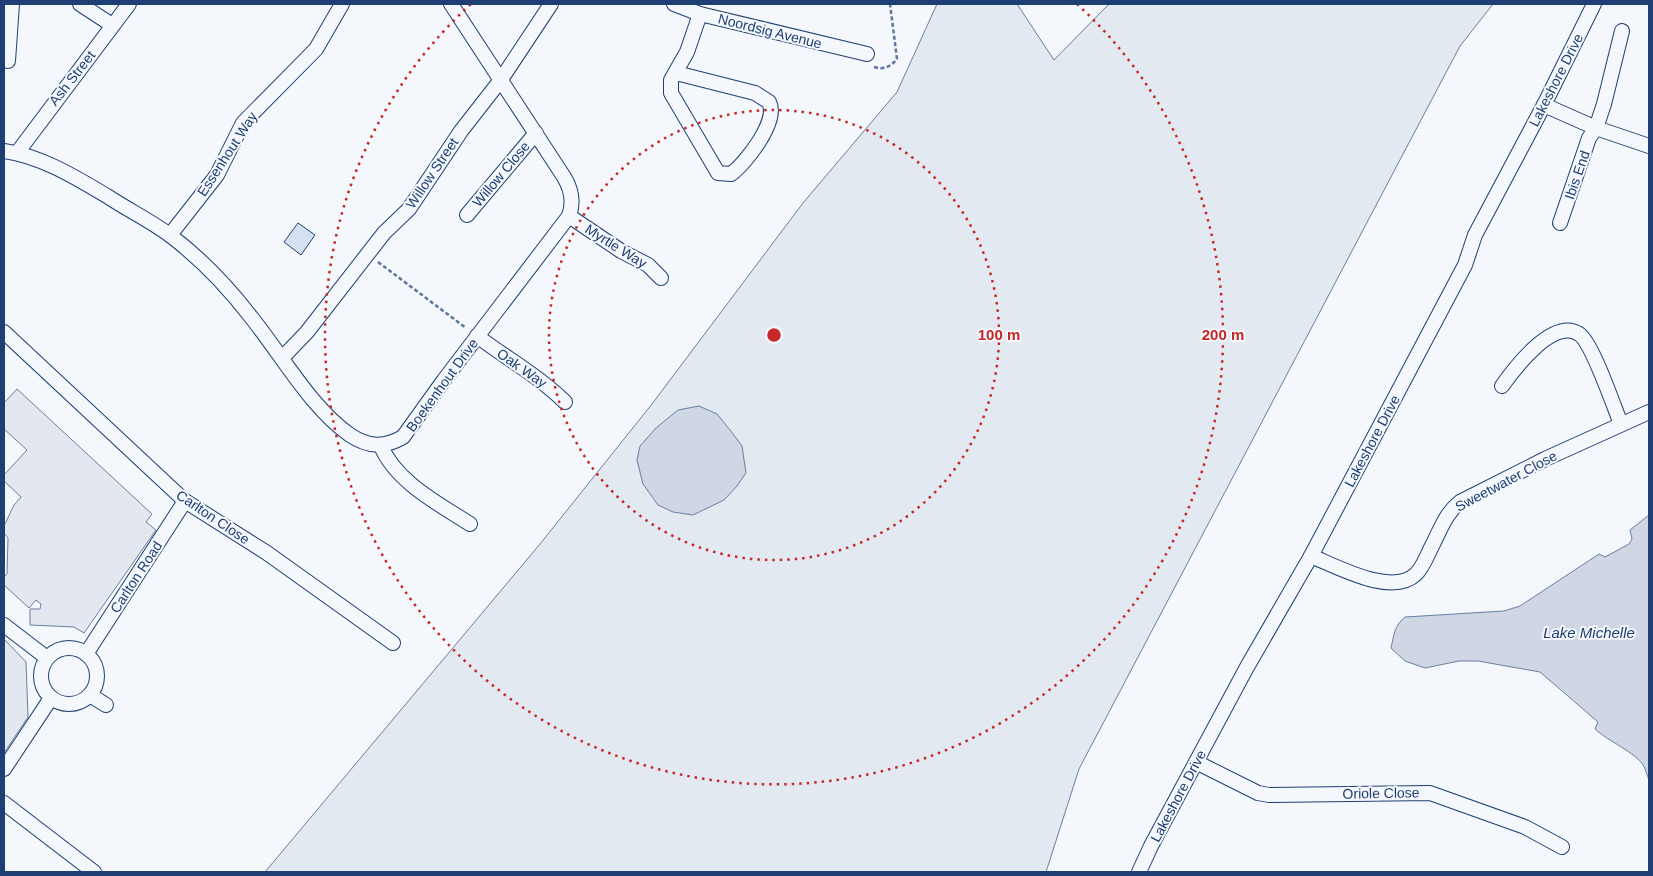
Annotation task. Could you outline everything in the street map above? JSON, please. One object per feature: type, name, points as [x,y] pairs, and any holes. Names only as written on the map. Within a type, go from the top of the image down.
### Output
[{"type":"street","points":[[8,61],[12,4]]},
{"type":"street","points":[[80,4],[112,25]]},
{"type":"street","name":"Ash Street","points":[[10,152],[129,4]]},
{"type":"street","name":"Essenhout Way","points":[[170,236],[216,175],[244,123],[316,49],[342,4]]},
{"type":"street","points":[[451,4],[568,184],[572,199],[568,216]]},
{"type":"street","name":"Willow Street","points":[[283,358],[307,332],[367,254],[409,209],[461,131],[500,81],[551,4]]},
{"type":"street","name":"Noordsig Avenue","points":[[674,4],[700,14],[867,54]]},
{"type":"street","name":"Lakeshore Drive","points":[[1139,872],[1151,846],[1247,667],[1312,556],[1465,265],[1475,235],[1544,106],[1594,4]]},
{"type":"street","points":[[676,73],[754,93],[769,102],[772,115],[769,125],[752,150],[731,174],[718,173],[673,99],[671,80],[687,52],[700,14]]},
{"type":"street","name":"Ibis End","points":[[1560,222],[1590,138],[1596,128],[1622,31]]},
{"type":"street","points":[[1544,106],[1596,128],[1649,146]]},
{"type":"street","name":"Willow Close","points":[[467,215],[536,133]]},
{"type":"street","points":[[10,152],[68,173],[170,236],[227,288],[320,407],[349,434],[362,442],[381,446],[385,456],[404,477],[470,524]]},
{"type":"street","name":"Myrtle Way","points":[[568,216],[621,252],[648,265],[661,278]]},
{"type":"street","name":"Boekenhout Drive","points":[[381,446],[403,438],[568,216]]},
{"type":"street","points":[[1502,386],[1521,360],[1557,333],[1569,330],[1580,334],[1588,346],[1621,424]]},
{"type":"street","name":"Carlton Close","points":[[4,332],[185,501],[267,553],[393,643]]},
{"type":"street","name":"Oak Way","points":[[477,336],[524,371],[546,383],[565,402]]},
{"type":"street","name":"Sweetwater Close","points":[[1312,556],[1386,584],[1406,581],[1420,570],[1451,509],[1460,502],[1649,412]]},
{"type":"street","name":"Carlton Road","points":[[86,654],[185,501]]},
{"type":"street","points":[[4,625],[47,658]]},
{"type":"street","points":[[70,648],[86,654],[92,660],[97,678],[90,695],[75,704],[66,705],[51,698],[41,683],[40,674],[47,658],[54,652],[70,648]]},
{"type":"street","points":[[90,695],[106,705]]},
{"type":"street","points":[[4,769],[51,698]]},
{"type":"street","name":"Oriole Close","points":[[1196,762],[1258,793],[1269,795],[1430,793],[1525,828],[1562,846]]},
{"type":"street","points":[[4,803],[94,872]]},
{"type":"path","points":[[867,54],[874,67],[882,69],[892,66],[897,59],[890,4]]},
{"type":"path","points":[[367,254],[477,336]]},
{"type":"shaded area","points":[[937,4],[1017,4],[1054,60],[1109,4],[1493,4],[1460,46],[1079,769],[1046,872],[265,872],[540,544],[652,404],[803,203],[897,92]]},
{"type":"shaded area","points":[[17,389],[152,514],[146,522],[156,530],[84,633],[74,627],[30,625],[30,609],[40,609],[41,604],[36,600],[29,608],[4,585],[4,577],[7,574],[8,538],[4,533],[4,526],[14,505],[21,497],[4,481],[4,475],[27,450],[4,429],[4,403]]},
{"type":"shaded area","points":[[4,639],[26,662],[28,717],[4,753]]},
{"type":"water","points":[[699,406],[717,414],[742,446],[746,473],[724,500],[693,515],[673,512],[658,505],[643,484],[637,460],[640,446],[656,428],[678,410]]},
{"type":"water","name":"Lake Michelle","points":[[1649,515],[1649,780],[1639,760],[1595,729],[1598,722],[1540,672],[1478,661],[1459,661],[1425,668],[1405,661],[1391,648],[1397,627],[1405,617],[1504,611],[1520,606],[1599,554],[1605,557],[1629,544],[1632,539],[1630,530]]},
{"type":"building","points":[[298,223],[315,235],[301,255],[284,242]]}]
